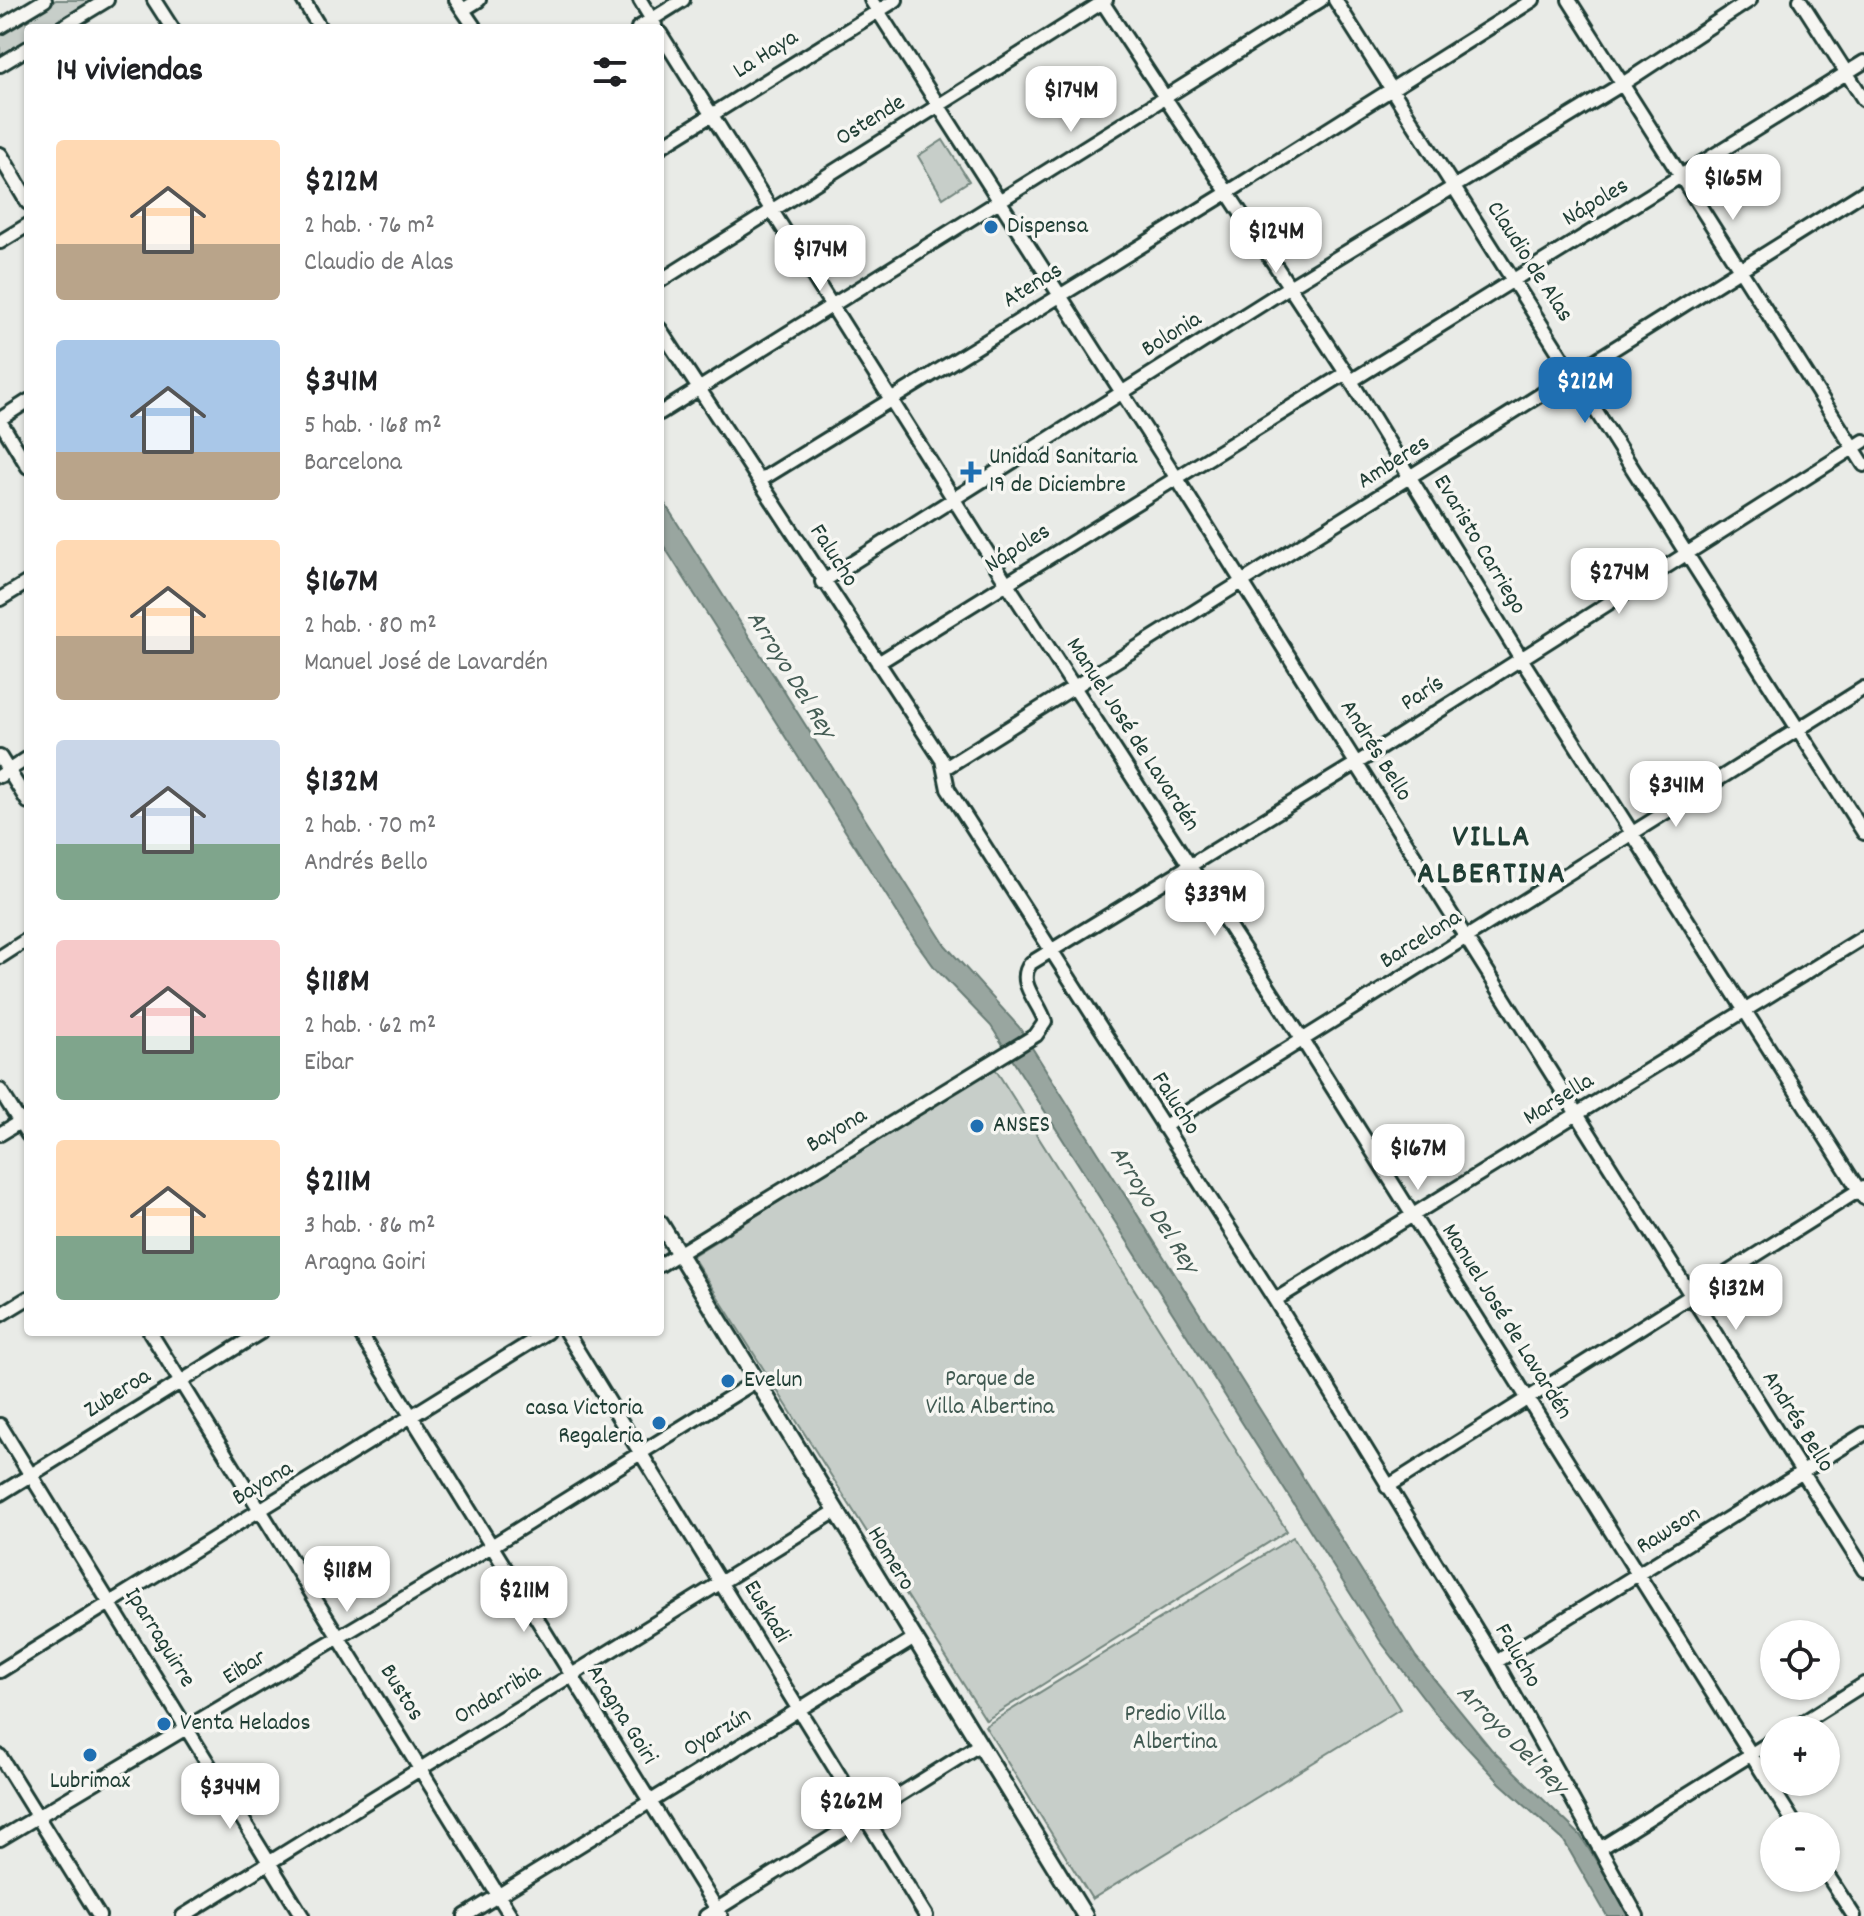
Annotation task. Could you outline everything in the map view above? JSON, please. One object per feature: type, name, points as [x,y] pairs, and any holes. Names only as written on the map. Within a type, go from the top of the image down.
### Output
[{"type":"main road","points":[[0,155],[24,195]]},
{"type":"main road","name":"Homero","points":[[664,1229],[1085,1916]]},
{"type":"street","points":[[0,27],[45,0]]},
{"type":"street","points":[[68,24],[107,0]]},
{"type":"street","points":[[154,0],[169,24]]},
{"type":"street","points":[[303,0],[318,24]]},
{"type":"street","points":[[472,24],[460,5],[479,0]]},
{"type":"street","points":[[640,0],[654,24],[683,0]]},
{"type":"street","name":"La Haya","points":[[664,144],[874,6],[896,0]]},
{"type":"street","points":[[664,410],[1321,0]]},
{"type":"street","name":"Claudio de Alas","points":[[1335,0],[1864,833]]},
{"type":"street","name":"Atenas","points":[[759,481],[1392,91],[1533,0]]},
{"type":"street","points":[[1569,0],[1858,444],[1864,465]]},
{"type":"street","name":"Bolonia","points":[[822,582],[1289,287],[1624,83],[1750,0]]},
{"type":"street","points":[[1800,0],[1864,100]]},
{"type":"street","name":"Evaristo Carriego","points":[[1103,1],[1413,478],[1520,657],[1862,1192]]},
{"type":"street","name":"Ostende","points":[[664,278],[1103,1]]},
{"type":"street","name":"Andrés Bello","points":[[874,6],[1579,1113],[1864,1570]]},
{"type":"street","name":"Manuel José de Lavardén","points":[[664,40],[1006,582],[1302,1039],[1787,1812]]},
{"type":"street","points":[[0,65],[24,50]]},
{"type":"street","name":"Nápoles","points":[[878,663],[1176,477],[1514,279],[1864,62]]},
{"type":"street","name":"Amberes","points":[[945,768],[1413,478],[1864,192]]},
{"type":"street","points":[[0,242],[24,227]]},
{"type":"street","name":"Falucho","points":[[664,335],[945,768],[948,789],[1275,1300],[1496,1662],[1637,1916]]},
{"type":"street","points":[[24,404],[0,420],[24,460]]},
{"type":"street","name":"París","points":[[1036,1035],[1045,1022],[1025,976],[1031,963],[1357,763],[1858,444]]},
{"type":"street","points":[[0,599],[24,584]]},
{"type":"street","name":"Barcelona","points":[[1163,1127],[1864,688]]},
{"type":"street","points":[[0,757],[4,773],[24,797]]},
{"type":"street","points":[[4,773],[24,760]]},
{"type":"street","name":"Marsella","points":[[1275,1300],[1864,937]]},
{"type":"street","points":[[0,957],[24,942]]},
{"type":"street","name":"Bayona","points":[[664,1262],[1036,1035]]},
{"type":"street","points":[[0,1090],[24,1119],[0,1134]]},
{"type":"street","points":[[1387,1487],[1862,1192]]},
{"type":"street","points":[[0,1315],[24,1300]]},
{"type":"street","name":"Bustos","points":[[152,1336],[511,1916]]},
{"type":"street","name":"Zuberoa","points":[[0,1494],[254,1336]]},
{"type":"street","name":"Aragna Goiri","points":[[362,1336],[715,1914]]},
{"type":"street","name":"Bayona","points":[[0,1671],[413,1418],[541,1336]]},
{"type":"street","name":"Euskadi","points":[[568,1336],[926,1916]]},
{"type":"street","name":"Eibar","points":[[0,1839],[490,1547],[756,1381]]},
{"type":"street","name":"Iparraguirre","points":[[0,1425],[302,1916]]},
{"type":"street","name":"Rawson","points":[[1496,1662],[1804,1474],[1864,1434]]},
{"type":"street","name":"Ondarribia","points":[[183,1916],[836,1511]]},
{"type":"street","name":"Oyarzún","points":[[465,1916],[913,1639]]},
{"type":"street","points":[[1813,1716],[1864,1684]]},
{"type":"street","points":[[715,1914],[864,1815],[979,1745]]},
{"type":"street","points":[[1601,1848],[1760,1749]]},
{"type":"street","points":[[0,1756],[99,1916]]},
{"type":"street","points":[[1838,1892],[1854,1916]]},
{"type":"green space","points":[[56,0],[92,0],[53,24],[24,24],[24,41],[0,56],[0,34]]},
{"type":"green space","points":[[943,140],[969,181],[943,198],[918,156]]},
{"type":"green space","name":"Parque de Villa Albertina","points":[[994,1067],[1287,1531],[986,1720],[692,1256]]},
{"type":"green space","name":"Predio Villa Albertina","points":[[1293,1537],[1400,1709],[1092,1899],[985,1726]]},
{"type":"shaded area","points":[[664,502],[945,945],[1019,1027],[1416,1657],[1491,1749],[1580,1835],[1631,1916],[1607,1916],[1564,1841],[1500,1783],[1437,1715],[1381,1642],[991,1026],[935,968],[664,546]]},
{"type":"place","name":"Dispensa","points":[[991,227]]},
{"type":"place","name":"Unidad Sanitaria 19 de Diciembre","points":[[971,472]]},
{"type":"place","name":"ANSES","points":[[977,1126]]},
{"type":"place","name":"Evelun","points":[[728,1381]]},
{"type":"place","name":"casa Victoria Regaleria","points":[[659,1423]]},
{"type":"place","name":"Venta Helados","points":[[164,1724]]},
{"type":"place","name":"Lubrimax","points":[[90,1755]]},
{"type":"district","name":"VILLA ALBERTINA","points":[[1492,858]]},
{"type":"water label","name":"Arroyo Del Rey","points":[[790,675]]},
{"type":"water label","name":"Arroyo Del Rey","points":[[1153,1210]]},
{"type":"water label","name":"Arroyo Del Rey","points":[[1511,1740]]}]
